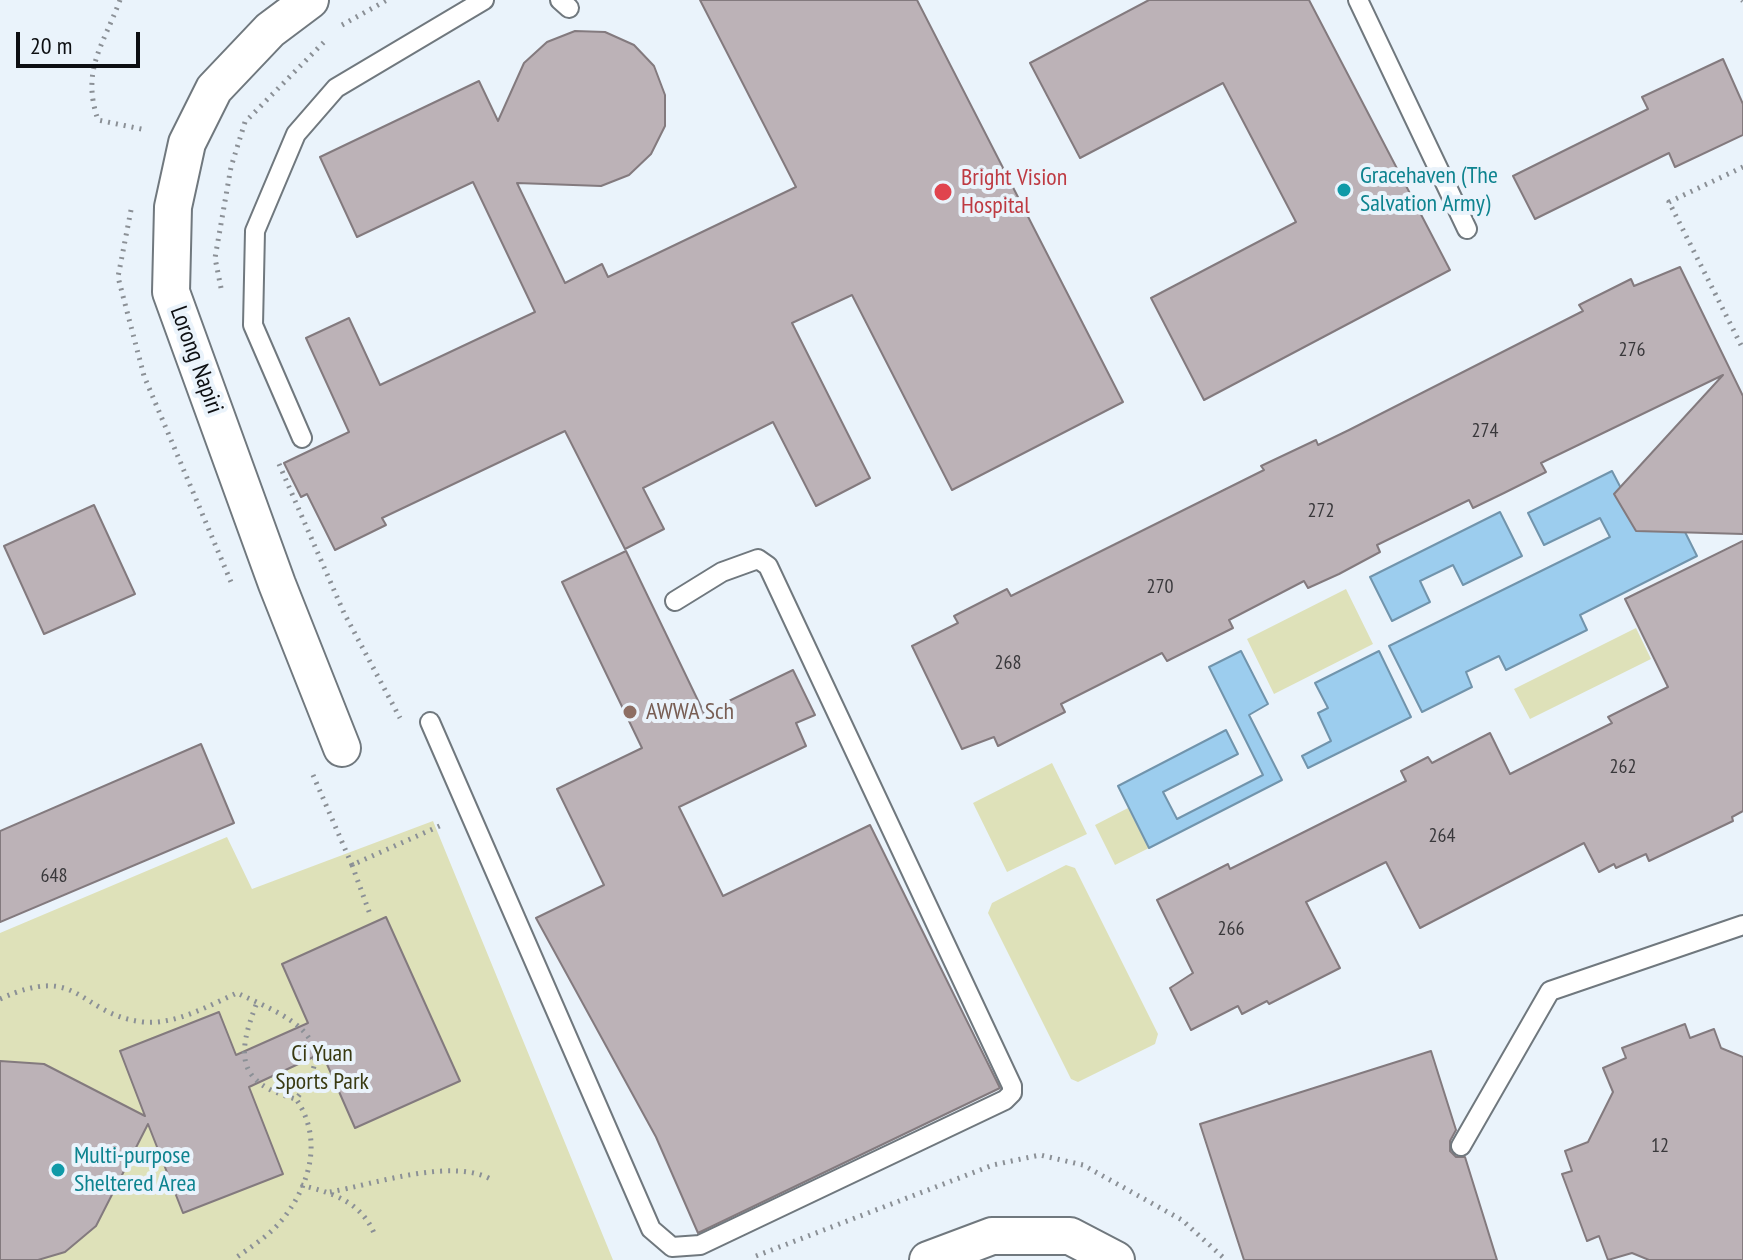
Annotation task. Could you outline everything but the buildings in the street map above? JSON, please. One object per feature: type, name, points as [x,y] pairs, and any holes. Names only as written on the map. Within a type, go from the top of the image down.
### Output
[{"type":"street","name":"Lorong Napiri","points":[[310,0],[270,30],[214,89],[187,143],[173,207],[171,292],[277,584],[342,748]]},
{"type":"street","points":[[928,1260],[992,1236],[1070,1236],[1116,1260]]},
{"type":"lane","points":[[302,438],[253,325],[255,231],[296,134],[336,88],[484,0]]},
{"type":"lane","points":[[1358,0],[1467,229]]},
{"type":"lane","points":[[430,722],[651,1229],[672,1247],[700,1245],[1005,1100],[1012,1093],[1012,1086],[768,566],[758,559],[722,572],[675,601]]},
{"type":"lane","points":[[1461,1146],[1550,991],[1743,925]]},
{"type":"path","points":[[120,0],[94,63],[89,93],[98,120],[146,130]]},
{"type":"path","points":[[231,167],[245,122],[342,25],[387,0]]},
{"type":"path","points":[[1743,167],[1669,202],[1743,349]]},
{"type":"path","points":[[352,865],[371,917]]},
{"type":"path","points":[[0,999],[45,984],[69,988],[117,1015],[144,1022],[191,1013],[237,993],[256,1005],[290,1017],[305,1032],[315,1068],[310,1081],[296,1099]]},
{"type":"path","points":[[233,1260],[281,1221],[301,1185],[312,1154],[313,1134],[309,1118],[296,1099],[263,1086],[251,1074],[243,1042],[256,1005]]},
{"type":"path","points":[[330,1192],[438,1171],[468,1170],[494,1181]]},
{"type":"path","points":[[301,1185],[330,1192],[351,1202],[368,1218],[374,1233]]},
{"type":"green space","points":[[1346,589],[1373,644],[1274,694],[1247,639]]},
{"type":"green space","points":[[1636,628],[1651,659],[1530,719],[1514,689]]},
{"type":"green space","points":[[1052,763],[1087,834],[1007,872],[973,803]]},
{"type":"green space","points":[[1128,808],[1149,848],[1115,865],[1095,825]]},
{"type":"green space","name":"Ci Yuan Sports Park","points":[[433,821],[613,1260],[0,1260],[0,933],[227,837],[252,889]]},
{"type":"green space","points":[[1066,865],[1075,868],[1158,1034],[1155,1044],[1078,1082],[1071,1079],[988,913],[992,903]]},
{"type":"water","points":[[1612,471],[1624,494],[1672,506],[1697,556],[1580,615],[1587,630],[1506,670],[1499,656],[1466,672],[1472,687],[1422,712],[1389,646],[1610,537],[1600,518],[1544,545],[1528,513]]},
{"type":"water","points":[[1500,512],[1522,556],[1463,585],[1453,565],[1420,581],[1430,602],[1392,621],[1370,577]]},
{"type":"water","points":[[1241,651],[1268,704],[1249,715],[1282,780],[1149,848],[1118,786],[1226,730],[1238,754],[1163,792],[1177,819],[1263,775],[1209,667]]},
{"type":"water","points":[[1379,651],[1411,717],[1308,768],[1302,756],[1331,741],[1318,713],[1328,708],[1315,683]]},
{"type":"place","name":"Gracehaven (The Salvation Army)","points":[[1344,190]]},
{"type":"place","name":"Bright Vision Hospital","points":[[943,192]]},
{"type":"place","name":"AWWA Sch","points":[[630,712]]},
{"type":"place","name":"Multi-purpose Sheltered Area","points":[[58,1170]]}]
